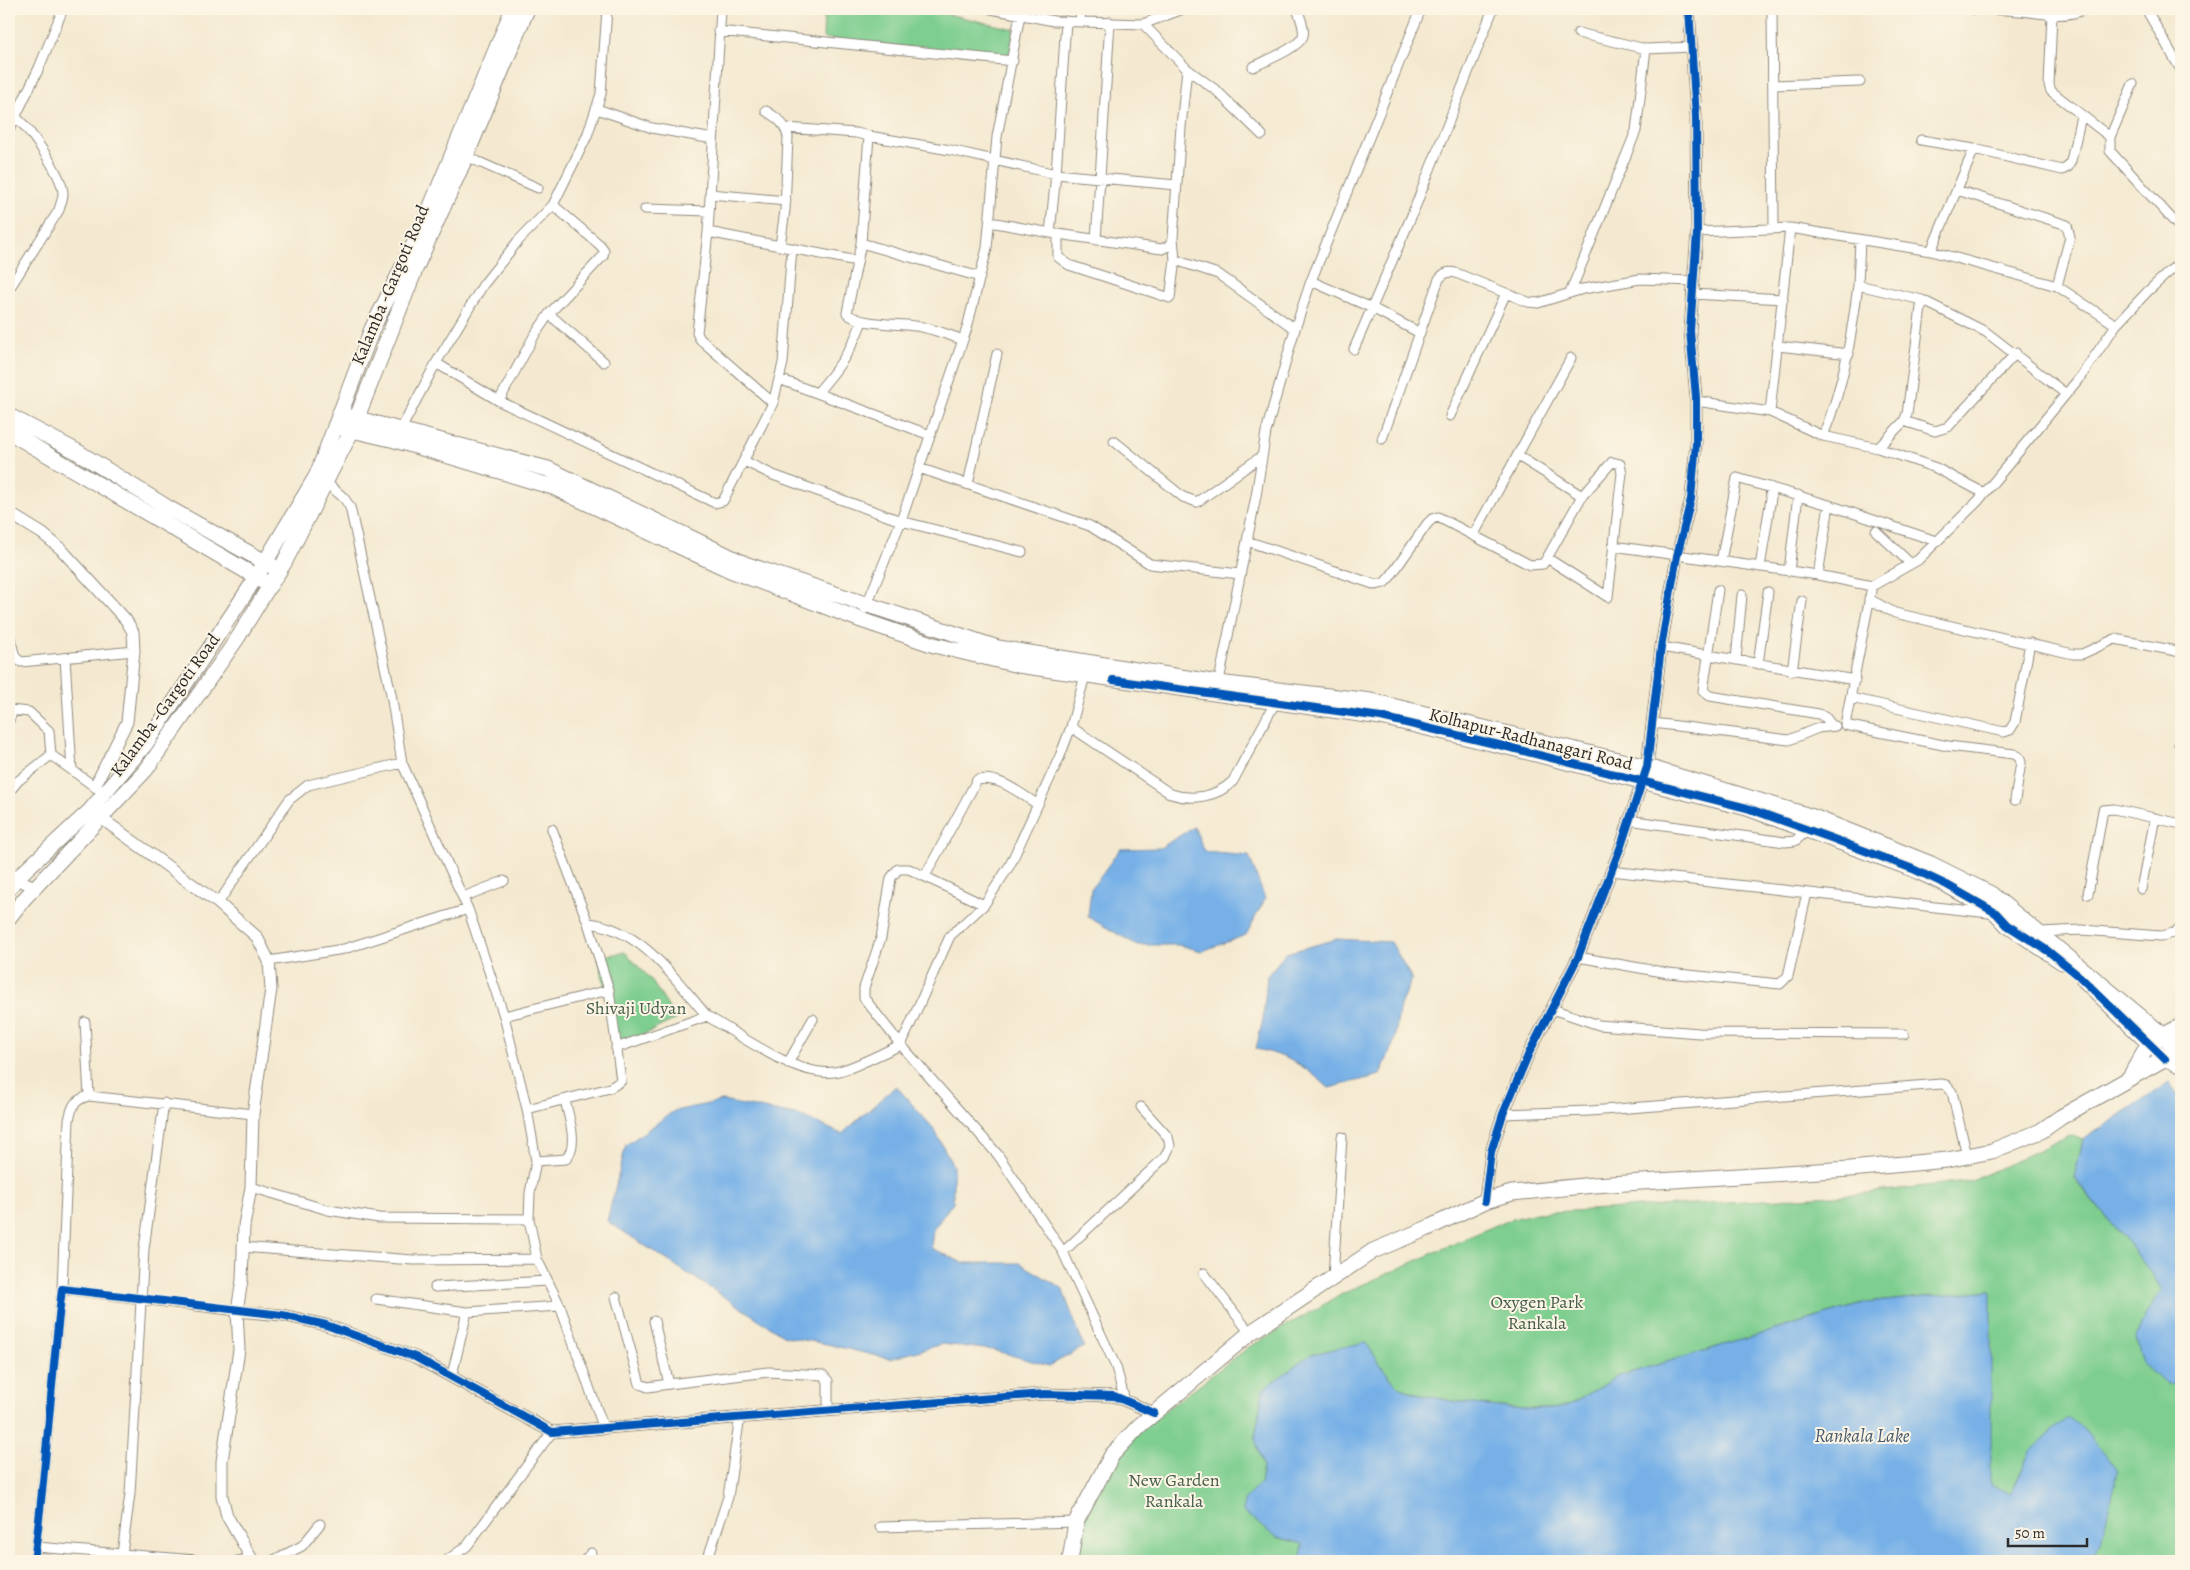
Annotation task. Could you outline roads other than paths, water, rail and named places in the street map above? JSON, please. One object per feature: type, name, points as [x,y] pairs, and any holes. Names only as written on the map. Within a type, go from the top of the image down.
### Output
[{"type":"main road","points":[[322,479],[337,420],[372,329],[460,153],[513,9]]},
{"type":"main road","name":"Kalamba -Gargoti Road","points":[[12,881],[96,814],[146,770],[237,639],[270,585],[273,567],[355,424],[460,153],[527,9]]},
{"type":"main road","points":[[9,416],[76,451],[168,508],[273,567]]},
{"type":"main road","points":[[337,420],[398,435],[553,487],[730,570],[864,613],[934,645],[1018,665],[1087,669],[1217,688],[1371,700],[1647,767],[1813,818],[1931,864],[1991,894],[2163,1034],[2180,1052],[2130,1078],[2035,1133],[1992,1151],[1967,1156],[1850,1169],[1594,1185],[1512,1193],[1485,1201],[1373,1251],[1250,1333],[1154,1413],[1112,1455],[1076,1522],[1070,1561]]},
{"type":"main road","points":[[9,432],[270,585]]},
{"type":"main road","name":"Kalamba -Gargoti Road","points":[[9,918],[96,814],[99,790],[146,744],[257,576],[273,567]]},
{"type":"main road","name":"Kolhapur-Radhanagari Road","points":[[1087,669],[1113,680],[1217,688],[1276,701],[1381,717],[1746,808],[1808,830],[1913,869],[1954,888],[1996,913],[2007,925],[2048,952],[2079,976],[2165,1059]]},
{"type":"main road","points":[[2130,1078],[2149,1043],[2181,1026]]},
{"type":"main road","points":[[2165,1059],[2181,1066]]},
{"type":"street","points":[[9,130],[63,9]]},
{"type":"street","points":[[398,435],[436,364],[483,285],[518,241],[553,205],[588,136],[602,94],[607,9]]},
{"type":"street","points":[[721,9],[718,31],[708,232],[697,333],[700,339],[773,403]]},
{"type":"street","points":[[990,9],[1066,21],[1143,24],[1181,9]]},
{"type":"street","points":[[1080,22],[1081,9]]},
{"type":"street","points":[[1253,67],[1297,45],[1303,37],[1303,28],[1297,9]]},
{"type":"street","points":[[1217,688],[1262,456],[1295,329],[1311,281],[1421,9]]},
{"type":"street","points":[[1354,349],[1412,215],[1493,9]]},
{"type":"street","points":[[1485,1201],[1491,1152],[1503,1114],[1529,1053],[1578,957],[1611,871],[1647,767],[1661,647],[1677,556],[1692,495],[1696,443],[1696,401],[1690,331],[1697,232],[1696,117],[1693,47],[1689,9]]},
{"type":"street","points":[[1772,9],[1774,227]]},
{"type":"street","points":[[1973,9],[2020,11],[2052,15],[2078,12],[2086,9]]},
{"type":"street","points":[[2146,9],[2181,70]]},
{"type":"street","points":[[864,613],[901,521],[963,340],[988,248],[996,137],[1013,61],[1020,15]]},
{"type":"street","points":[[2052,15],[2049,85],[2056,97],[2110,136]]},
{"type":"street","points":[[1066,21],[1056,174],[1054,234],[1058,258],[1063,263],[1170,298],[1175,260],[1173,238],[1176,184],[1187,69]]},
{"type":"street","points":[[1096,240],[1110,22]]},
{"type":"street","points":[[1143,24],[1187,69],[1217,91],[1262,135]]},
{"type":"street","points":[[718,31],[1013,61]]},
{"type":"street","points":[[1578,33],[1646,49],[1693,47]]},
{"type":"street","points":[[1570,293],[1636,131],[1646,49]]},
{"type":"street","points":[[1773,85],[1860,82]]},
{"type":"street","points":[[2133,84],[2110,136],[2110,151],[2181,230]]},
{"type":"street","points":[[596,109],[652,128],[713,139]]},
{"type":"street","points":[[766,111],[780,120],[786,128],[788,137],[786,201],[780,246]]},
{"type":"street","points":[[1920,140],[1974,149],[2062,170],[2068,167],[2071,161],[2081,116]]},
{"type":"street","points":[[9,289],[58,210],[63,195],[61,182],[30,130],[16,117]]},
{"type":"street","points":[[786,128],[856,133],[994,159],[1056,174],[1176,184]]},
{"type":"street","points":[[869,136],[861,243],[847,312],[851,318],[862,321],[922,327],[963,340]]},
{"type":"street","points":[[1931,251],[1974,149]]},
{"type":"street","points":[[460,153],[538,188]]},
{"type":"street","points":[[1956,190],[2067,225],[2070,237],[2057,286]]},
{"type":"street","points":[[710,194],[786,201]]},
{"type":"street","points":[[499,401],[534,336],[549,314],[603,256],[604,250],[553,205]]},
{"type":"street","points":[[645,209],[709,211]]},
{"type":"street","points":[[990,222],[1054,234],[1162,249],[1170,246],[1173,238]]},
{"type":"street","points":[[1697,232],[1774,227],[1790,228],[1931,251],[2057,286],[2116,325]]},
{"type":"street","points":[[1770,412],[1790,228]]},
{"type":"street","points":[[708,232],[857,260]]},
{"type":"street","points":[[1823,436],[1838,398],[1849,354],[1858,285],[1860,240]]},
{"type":"street","points":[[861,243],[980,277]]},
{"type":"street","points":[[436,364],[499,401],[715,503],[723,501],[773,403],[783,364],[792,248]]},
{"type":"street","points":[[1175,260],[1218,274],[1295,329]]},
{"type":"street","points":[[1613,546],[1818,575],[1872,586],[1918,560],[1984,493],[2066,394],[2116,325],[2148,291],[2181,261]]},
{"type":"street","points":[[1382,439],[1440,279],[1444,274],[1449,272],[1456,273],[1528,302],[1538,303],[1570,293],[1640,279],[1693,281]]},
{"type":"street","points":[[1311,281],[1372,308],[1420,333]]},
{"type":"street","points":[[1858,285],[1922,300],[1986,332],[2016,353],[2066,394]]},
{"type":"street","points":[[1450,416],[1506,293]]},
{"type":"street","points":[[1692,294],[1783,299]]},
{"type":"street","points":[[1878,448],[1904,421],[1922,300]]},
{"type":"street","points":[[549,314],[604,362]]},
{"type":"street","points":[[817,393],[841,365],[856,340],[862,321]]},
{"type":"street","points":[[1778,346],[1849,354]]},
{"type":"street","points":[[1904,421],[1935,431],[1948,427],[2016,353]]},
{"type":"street","points":[[968,484],[997,354]]},
{"type":"street","points":[[1474,534],[1572,358]]},
{"type":"street","points":[[779,379],[930,436]]},
{"type":"street","points":[[1696,401],[1770,412],[1823,436],[1878,448],[1936,468],[1984,493]]},
{"type":"street","points":[[1114,441],[1183,497],[1198,502],[1262,456]]},
{"type":"street","points":[[1518,456],[1582,496]]},
{"type":"street","points":[[744,461],[773,475],[901,521],[1022,552]]},
{"type":"street","points":[[1247,541],[1376,585],[1384,583],[1390,577],[1432,519],[1446,519],[1530,565],[1543,564],[1582,496],[1612,462],[1620,464],[1622,467],[1608,597],[1547,558]]},
{"type":"street","points":[[919,468],[1090,526],[1150,564],[1240,574]]},
{"type":"street","points":[[1721,561],[1737,478],[1798,495],[1936,541]]},
{"type":"street","points":[[322,479],[344,498],[350,507],[391,694],[402,763],[468,909],[504,1016],[527,1109],[536,1161],[530,1193],[529,1219],[536,1258],[560,1306],[604,1429]]},
{"type":"street","points":[[1760,567],[1771,498],[1770,487]]},
{"type":"street","points":[[1771,498],[1785,492]]},
{"type":"street","points":[[1789,571],[1798,495]]},
{"type":"street","points":[[1818,575],[1829,505]]},
{"type":"street","points":[[9,720],[11,711],[29,712],[49,731],[51,755],[99,790],[127,722],[134,651],[133,632],[126,620],[61,548],[43,534],[12,517]]},
{"type":"street","points":[[1876,531],[1911,564]]},
{"type":"street","points":[[1845,725],[1872,586]]},
{"type":"street","points":[[1718,590],[1703,688],[1706,694],[1820,714],[1832,726]]},
{"type":"street","points":[[1758,664],[1768,592]]},
{"type":"street","points":[[1736,660],[1742,595]]},
{"type":"street","points":[[1869,600],[1895,614],[2073,654],[2082,654],[2115,639],[2124,639],[2181,652]]},
{"type":"street","points":[[1792,671],[1802,601]]},
{"type":"street","points":[[9,634],[15,657],[21,662],[134,651]]},
{"type":"street","points":[[1851,698],[1999,731],[2010,730],[2015,722],[2030,643]]},
{"type":"street","points":[[1661,647],[1792,671],[1855,680]]},
{"type":"street","points":[[66,658],[72,770]]},
{"type":"street","points":[[588,923],[602,924],[618,931],[655,957],[707,1016],[788,1063],[810,1071],[836,1072],[901,1045],[950,936],[984,905],[1010,866],[1071,727],[1087,669]]},
{"type":"street","points":[[1071,727],[1171,794],[1185,799],[1214,794],[1225,789],[1233,781],[1276,701]]},
{"type":"street","points":[[1653,722],[1789,740],[1818,728],[1845,725],[1948,746],[2014,754],[2019,757],[2021,762],[2016,800]]},
{"type":"street","points":[[9,792],[18,781],[51,755]]},
{"type":"street","points":[[218,903],[289,800],[298,792],[308,785],[402,763]]},
{"type":"street","points":[[925,876],[977,780],[986,778],[996,780],[1037,804]]},
{"type":"street","points":[[2088,894],[2103,810],[2114,809],[2181,824]]},
{"type":"street","points":[[96,814],[218,903],[257,937],[269,961],[271,989],[254,1114],[251,1187],[242,1247],[242,1280],[237,1311],[239,1350],[222,1461],[222,1496],[227,1516],[253,1560],[237,1561]]},
{"type":"street","points":[[2141,889],[2155,818]]},
{"type":"street","points":[[1628,820],[1785,842],[1795,841],[1808,830]]},
{"type":"street","points":[[527,1109],[610,1088],[621,1081],[608,990],[588,923],[552,829]]},
{"type":"street","points":[[984,905],[909,868],[898,869],[891,878],[878,950],[864,988],[864,998],[901,1045],[998,1155],[1063,1252],[1116,1367],[1125,1401]]},
{"type":"street","points":[[1611,871],[1996,913]]},
{"type":"street","points":[[463,897],[504,880]]},
{"type":"street","points":[[12,881],[35,887]]},
{"type":"street","points":[[1578,957],[1668,973],[1780,984],[1788,976],[1807,893]]},
{"type":"street","points":[[269,961],[344,950],[468,909]]},
{"type":"street","points":[[2040,932],[2082,930],[2161,936],[2174,933],[2181,927]]},
{"type":"street","points":[[504,1016],[608,990]]},
{"type":"street","points":[[1552,1009],[1599,1025],[1699,1033],[1904,1034]]},
{"type":"street","points":[[616,1048],[707,1016]]},
{"type":"street","points":[[788,1063],[813,1020]]},
{"type":"street","points":[[85,1022],[90,1096]]},
{"type":"street","points":[[1503,1114],[1600,1111],[1941,1084],[1946,1085],[1952,1092],[1967,1156]]},
{"type":"street","points":[[34,1561],[45,1474],[54,1355],[62,1289],[69,1120],[73,1104],[79,1098],[90,1096],[254,1114]]},
{"type":"street","points":[[536,1161],[566,1159],[572,1153],[573,1144],[565,1100]]},
{"type":"street","points":[[122,1554],[130,1494],[144,1249],[164,1103]]},
{"type":"street","points":[[1063,1252],[1165,1157],[1170,1146],[1168,1137],[1141,1107]]},
{"type":"street","points":[[1333,1276],[1342,1137]]},
{"type":"street","points":[[251,1187],[328,1210],[379,1218],[529,1219]]},
{"type":"street","points":[[242,1247],[413,1260],[536,1258]]},
{"type":"street","points":[[1204,1273],[1250,1333]]},
{"type":"street","points":[[435,1288],[548,1281]]},
{"type":"street","points":[[62,1289],[282,1315],[326,1325],[416,1357],[452,1375],[552,1432],[828,1409],[1044,1394],[1114,1396],[1154,1413]]},
{"type":"street","points":[[616,1297],[640,1384],[648,1387],[768,1372],[823,1375],[828,1381],[828,1409]]},
{"type":"street","points":[[376,1299],[467,1312],[560,1306]]},
{"type":"street","points":[[452,1375],[467,1312]]},
{"type":"street","points":[[654,1322],[669,1384]]},
{"type":"street","points":[[707,1561],[728,1497],[740,1416]]},
{"type":"street","points":[[446,1561],[467,1546],[552,1432]]},
{"type":"street","points":[[880,1527],[1076,1522]]},
{"type":"street","points":[[272,1561],[302,1546],[320,1524]]},
{"type":"street","points":[[36,1547],[208,1561]]},
{"type":"street","points":[[584,1561],[591,1553]]},
{"type":"water","points":[[1194,827],[1205,852],[1249,856],[1265,899],[1246,935],[1202,951],[1179,945],[1137,945],[1088,917],[1091,889],[1120,849],[1160,848]]},
{"type":"water","points":[[1337,939],[1391,942],[1412,979],[1400,1005],[1394,1042],[1380,1075],[1329,1088],[1312,1074],[1287,1058],[1256,1049],[1263,1019],[1267,976],[1286,953]]},
{"type":"water","points":[[2169,1082],[2181,1099],[2181,1382],[2167,1384],[2142,1365],[2136,1337],[2145,1316],[2163,1289],[2133,1249],[2074,1178],[2083,1140]]},
{"type":"water","points":[[896,1086],[934,1129],[953,1166],[953,1202],[933,1230],[931,1248],[963,1263],[1020,1263],[1062,1288],[1084,1347],[1049,1366],[993,1350],[942,1344],[890,1359],[827,1344],[786,1337],[607,1221],[626,1145],[674,1111],[722,1101],[801,1116],[842,1134]]},
{"type":"water","name":"Rankala Lake","points":[[1991,1290],[1991,1484],[2011,1495],[2030,1451],[2068,1417],[2091,1436],[2117,1471],[2101,1543],[2091,1561],[1300,1561],[1303,1544],[1277,1537],[1243,1512],[1244,1500],[1260,1484],[1263,1466],[1255,1438],[1263,1389],[1312,1354],[1365,1342],[1393,1381],[1408,1391],[1478,1405],[1550,1409],[1570,1404],[1616,1377],[1866,1303]]},
{"type":"water","points":[[2181,1558],[2181,1561],[2129,1561],[2130,1560]]},
{"type":"park label","name":"Shivaji Udyan","points":[[636,1008]]},
{"type":"park label","name":"Oxygen Park Rankala","points":[[1537,1312]]},
{"type":"park label","name":"New Garden Rankala","points":[[1174,1490]]}]
